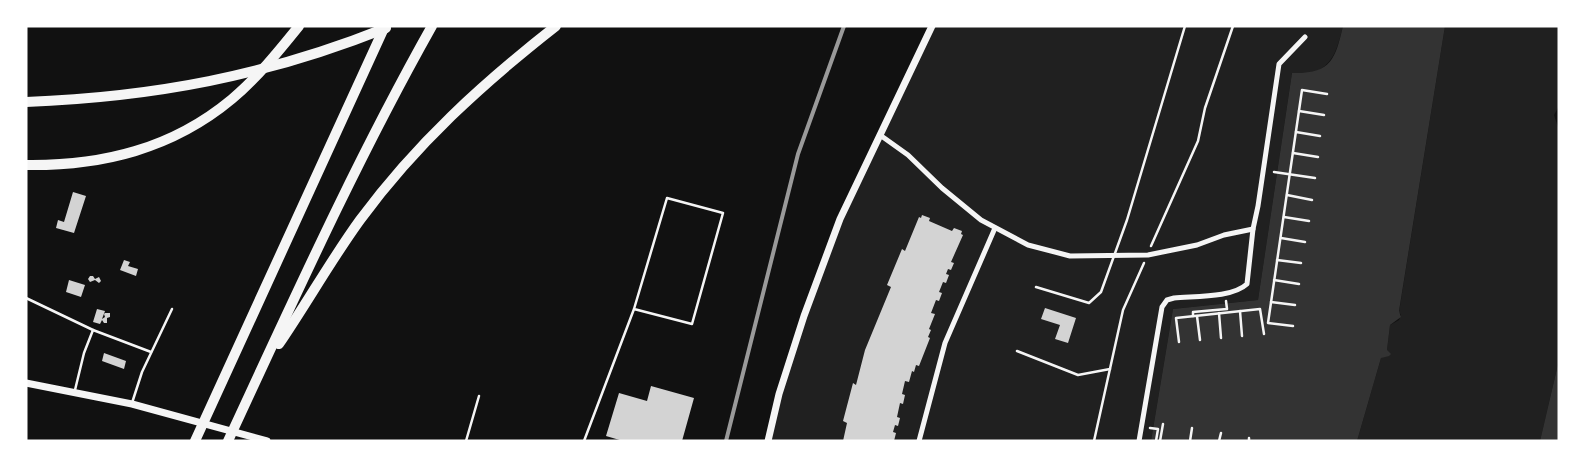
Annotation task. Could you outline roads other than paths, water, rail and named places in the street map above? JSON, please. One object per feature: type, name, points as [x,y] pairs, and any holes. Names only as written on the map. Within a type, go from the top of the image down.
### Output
[{"type":"highway","points":[[26,165],[95,162],[142,150],[179,134],[232,100],[266,66],[299,26]]},
{"type":"highway","points":[[194,441],[385,26]]},
{"type":"highway","points":[[26,102],[96,99],[189,86],[302,59],[390,26]]},
{"type":"highway","points":[[228,441],[347,187],[432,26]]},
{"type":"highway","points":[[262,367],[300,313],[343,243],[385,187],[467,99],[556,26]]},
{"type":"street","points":[[768,441],[779,394],[840,219],[932,26]]},
{"type":"street","points":[[1139,441],[1162,306],[1167,300],[1174,298],[1230,293],[1240,290],[1247,284],[1253,229],[1279,64],[1305,37]]},
{"type":"street","points":[[880,135],[908,155],[942,188],[981,220],[1028,245],[1070,256],[1148,256],[1197,245],[1224,235],[1253,229]]},
{"type":"street","points":[[919,441],[945,343],[995,228]]},
{"type":"street","points":[[26,383],[132,404],[268,441]]},
{"type":"lane","points":[[1036,287],[1089,303],[1102,292],[1127,220],[1185,26]]},
{"type":"lane","points":[[584,441],[634,309],[667,198],[723,213],[692,324],[634,309]]},
{"type":"lane","points":[[26,298],[93,330],[151,352]]},
{"type":"lane","points":[[132,404],[142,372],[172,309]]},
{"type":"lane","points":[[75,392],[84,353],[93,330]]},
{"type":"lane","points":[[466,441],[479,396]]},
{"type":"railway","points":[[726,441],[798,154],[844,26]]}]
